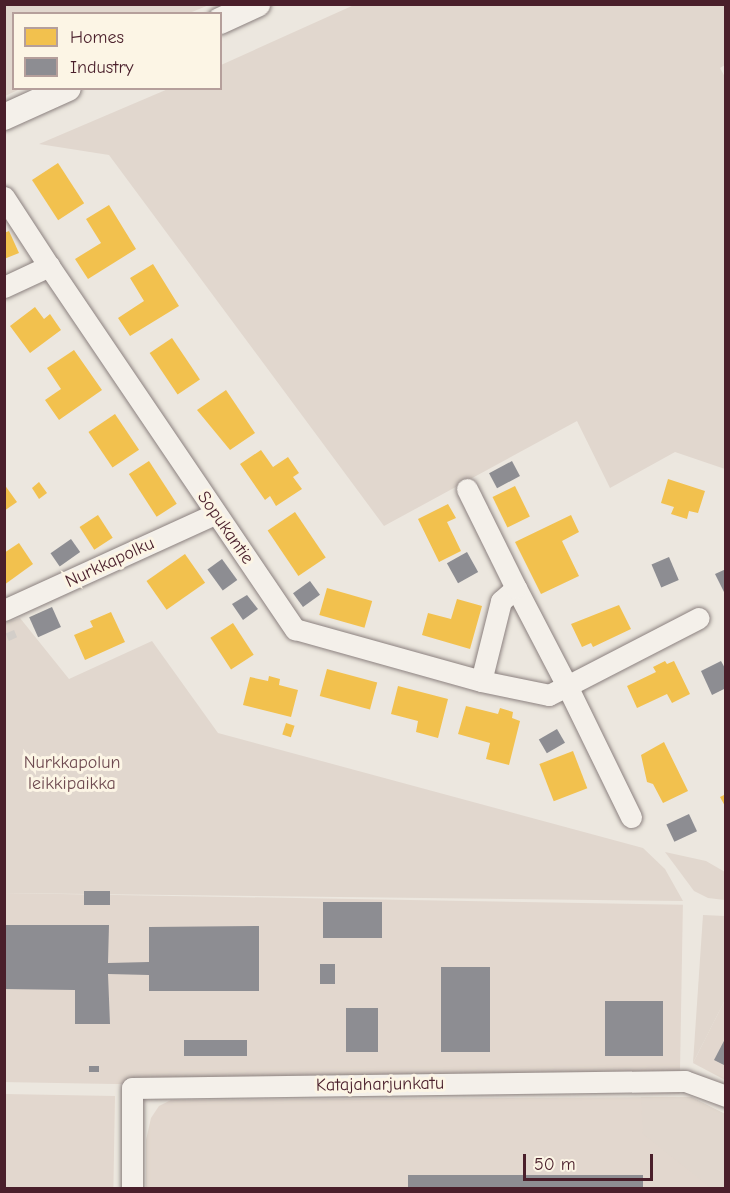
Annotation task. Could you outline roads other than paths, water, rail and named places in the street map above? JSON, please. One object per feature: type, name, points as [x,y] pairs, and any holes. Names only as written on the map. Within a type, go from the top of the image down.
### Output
[{"type":"street","points":[[222,20],[256,4]]},
{"type":"street","points":[[4,117],[64,90]]},
{"type":"street","name":"Sopukantie","points":[[4,197],[215,514],[295,629],[481,681],[549,694],[699,618]]},
{"type":"street","points":[[4,287],[49,266]]},
{"type":"street","points":[[467,489],[631,817]]},
{"type":"street","name":"Nurkkapolku","points":[[4,610],[215,514]]},
{"type":"street","points":[[481,681],[501,601],[516,588]]},
{"type":"street","name":"Katajaharjunkatu","points":[[132,1188],[132,1088],[685,1081],[726,1096]]},
{"type":"park label","name":"Nurkkapolun leikkipaikka","points":[[72,774]]}]
